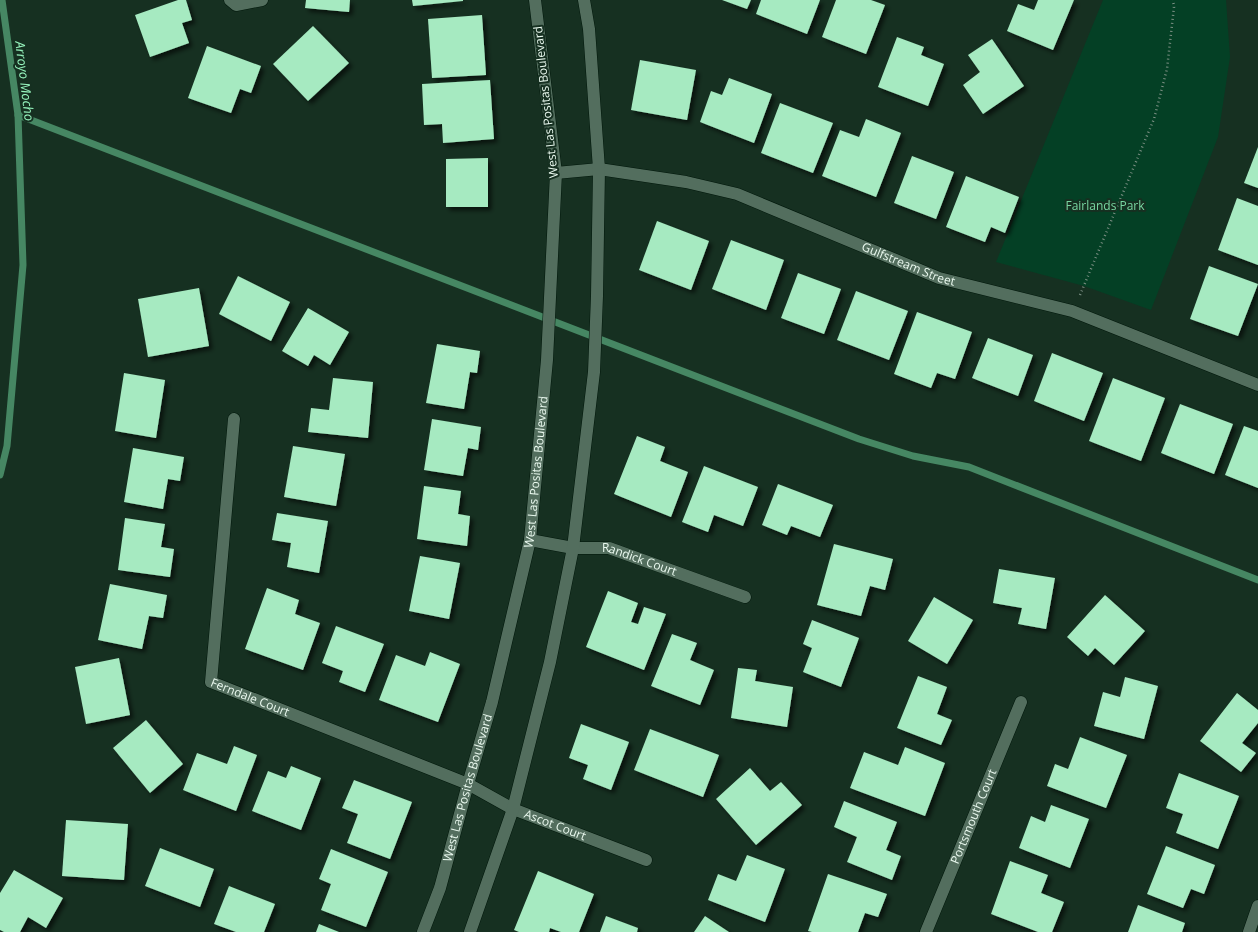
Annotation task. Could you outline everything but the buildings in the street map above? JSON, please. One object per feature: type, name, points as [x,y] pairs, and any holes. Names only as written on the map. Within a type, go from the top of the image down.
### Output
[{"type":"street","points":[[230,0],[236,5],[262,0]]},
{"type":"street","name":"West Las Positas Boulevard","points":[[423,932],[440,888],[492,702],[530,540],[547,360],[556,173],[535,0]]},
{"type":"street","points":[[470,932],[513,809],[550,662],[573,548],[594,372],[597,296],[599,168],[589,29],[584,0]]},
{"type":"street","name":"Gulfstream Street","points":[[556,173],[599,168],[686,182],[737,194],[939,278],[1072,311],[1258,385]]},
{"type":"street","name":"Ferndale Court","points":[[234,419],[211,682],[468,784]]},
{"type":"street","name":"Randick Court","points":[[530,540],[573,548],[608,548],[745,597]]},
{"type":"street","name":"Portsmouth Court","points":[[926,932],[1021,702]]},
{"type":"street","name":"Ascot Court","points":[[468,784],[513,809],[646,860]]},
{"type":"street","points":[[1249,932],[1258,906]]},
{"type":"path","points":[[1072,311],[1154,119],[1167,69],[1174,7],[1173,0]]},
{"type":"green space","name":"Fairlands Park","points":[[1103,0],[1226,0],[1230,57],[1218,137],[1151,310],[1084,286],[996,262]]},
{"type":"waterway","name":"Arroyo Mocho","points":[[0,475],[7,446],[23,265],[18,115],[2,0]]},
{"type":"waterway","points":[[18,115],[859,439],[913,456],[969,467],[1258,580]]}]
